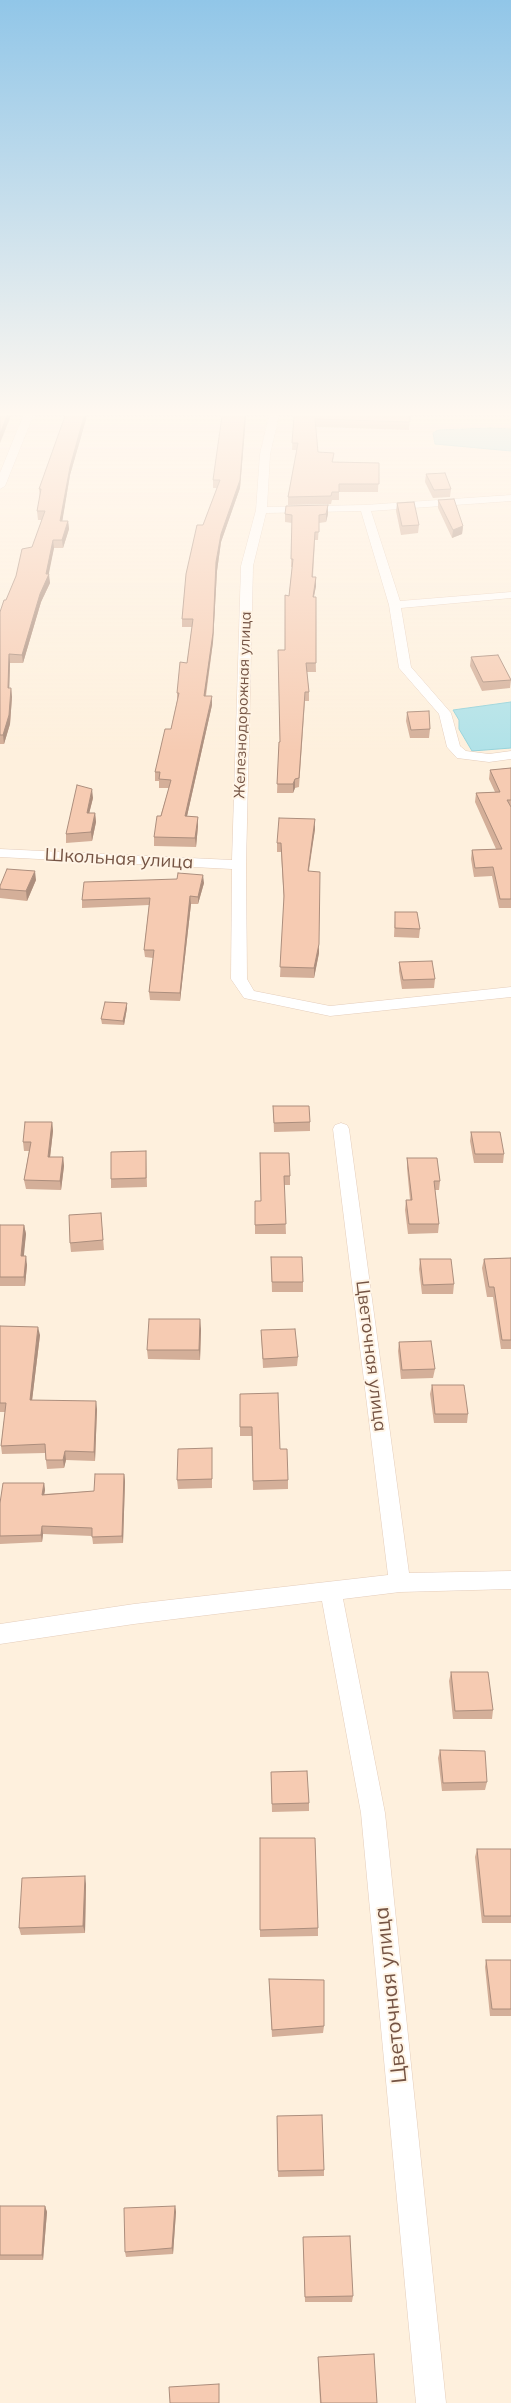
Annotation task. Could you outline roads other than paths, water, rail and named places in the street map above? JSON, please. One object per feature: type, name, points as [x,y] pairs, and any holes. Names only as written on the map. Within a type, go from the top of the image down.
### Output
[{"type":"street","name":"Железнодорожная улица","points":[[256,528],[247,566],[238,865],[239,979],[249,995],[330,1011],[511,992]]},
{"type":"street","points":[[371,528],[395,605],[406,668],[445,713],[454,747],[462,755],[489,758],[511,755]]},
{"type":"street","points":[[395,605],[511,595]]},
{"type":"street","name":"Школьная улица","points":[[0,853],[238,865]]},
{"type":"street","name":"Цветочная улица","points":[[341,1129],[400,1583]]},
{"type":"street","points":[[0,1634],[134,1614],[331,1590],[400,1583],[511,1580]]},
{"type":"street","name":"Цветочная улица","points":[[331,1590],[373,1813],[431,2403]]},
{"type":"water","points":[[511,702],[511,748],[472,751],[459,729],[459,720],[453,710]]}]
